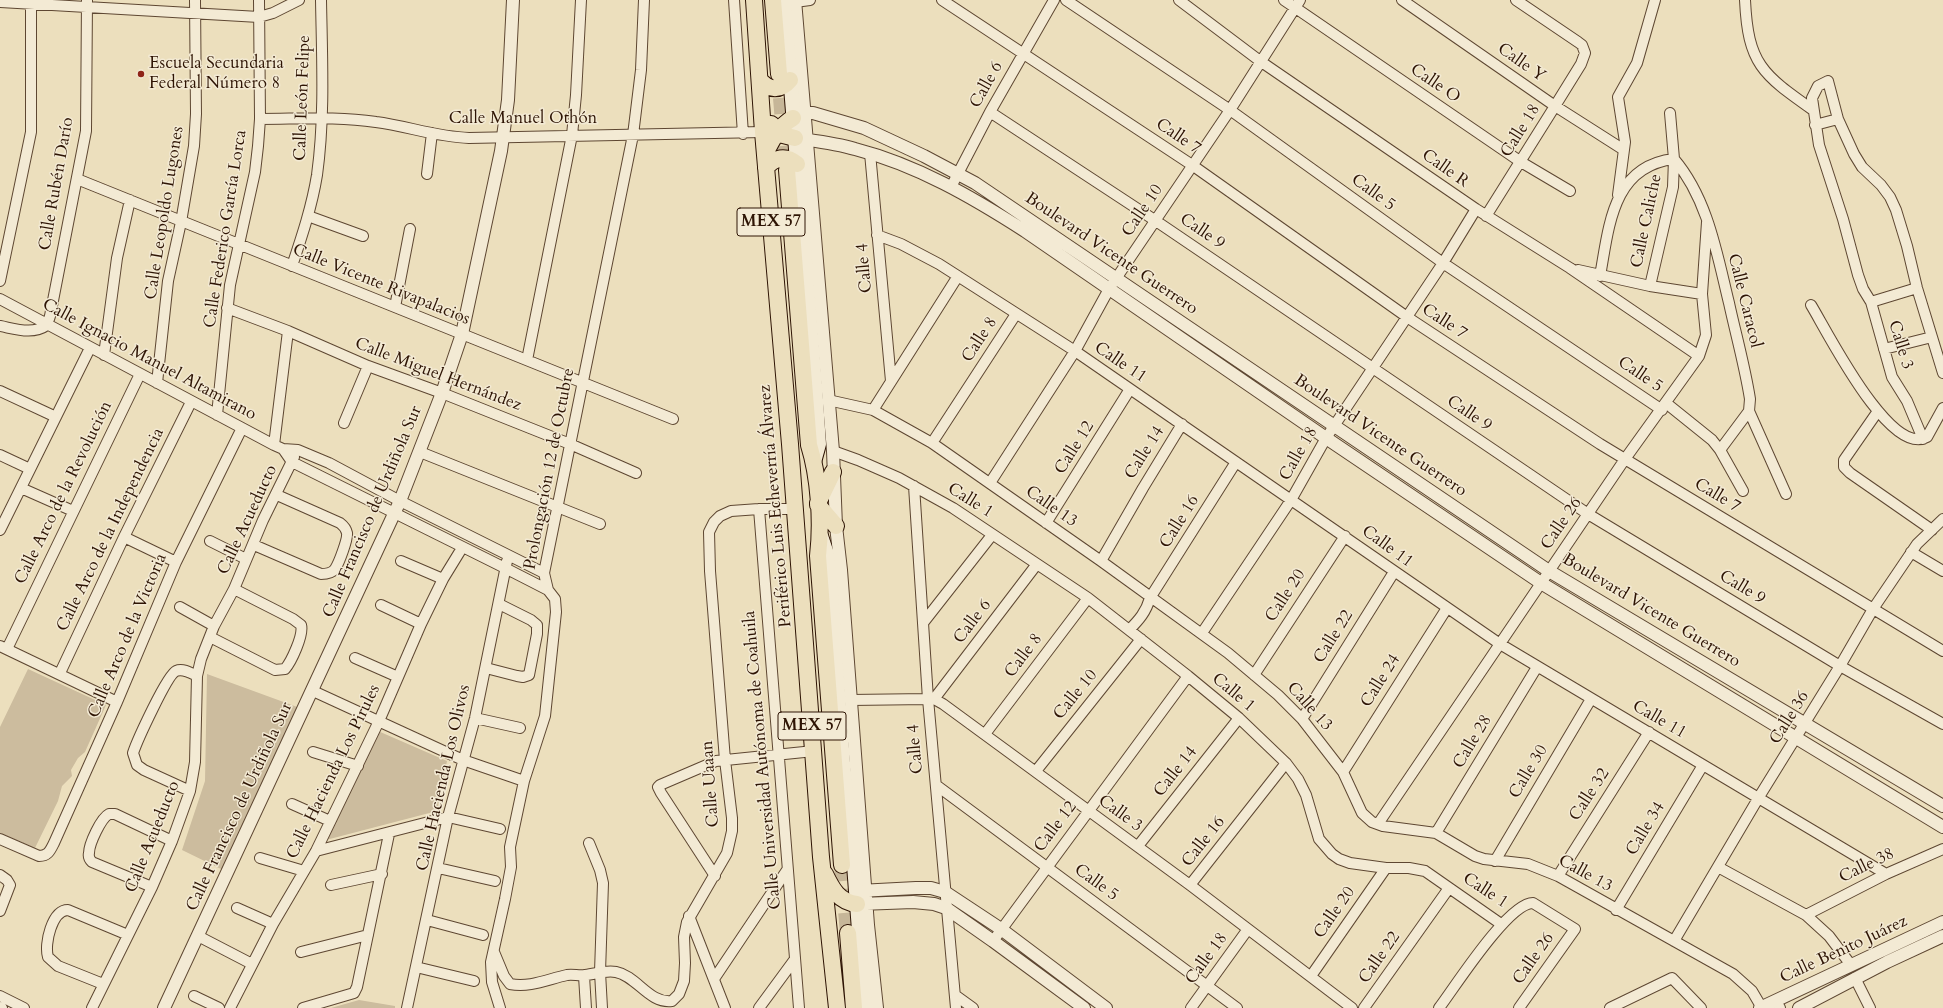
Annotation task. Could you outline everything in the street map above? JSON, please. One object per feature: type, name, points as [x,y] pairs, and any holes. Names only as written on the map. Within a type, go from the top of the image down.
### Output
[{"type":"highway","name":"Periférico Luis Echeverría Álvarez","points":[[754,0],[762,109],[770,132],[766,161],[827,922],[837,1008]]},
{"type":"highway","points":[[760,80],[763,84],[772,89],[782,87],[784,77],[774,0]]},
{"type":"highway","points":[[770,132],[799,116]]},
{"type":"highway","points":[[770,132],[789,138],[800,139]]},
{"type":"highway","points":[[766,161],[786,158],[792,167]]},
{"type":"highway","name":"MEX 57","points":[[792,167],[808,445],[814,462],[821,536],[818,556],[848,865]]},
{"type":"highway","points":[[833,472],[818,504],[836,526]]},
{"type":"highway","points":[[822,862],[835,871],[847,870],[848,865]]},
{"type":"highway","points":[[822,862],[833,889],[842,899]]},
{"type":"highway","points":[[827,922],[832,911],[842,899],[861,897]]},
{"type":"highway","points":[[830,940],[831,933],[836,927],[842,924],[849,924],[856,927],[854,933],[854,1008]]},
{"type":"main road","points":[[792,1],[784,77],[799,116],[800,139],[792,167]]},
{"type":"main road","points":[[848,865],[861,897],[854,933],[865,1008]]},
{"type":"street","name":"Calle Leopoldo Lugones","points":[[157,383],[168,281],[181,222],[196,130],[196,0]]},
{"type":"street","name":"Calle Federico García Lorca","points":[[217,415],[227,308],[255,172],[260,119],[259,0]]},
{"type":"street","points":[[0,2],[141,5],[195,13],[259,17],[273,13],[299,0]]},
{"type":"street","name":"Calle León Felipe","points":[[292,266],[308,216],[316,176],[322,118],[321,0]]},
{"type":"street","name":"Calle Francisco de Urdiñola Sur","points":[[164,1008],[313,691],[400,501],[442,393],[462,334],[503,138],[514,0]]},
{"type":"street","points":[[527,360],[572,135],[576,95],[581,0]]},
{"type":"street","name":"Prolongación 12 de Octubre","points":[[500,1008],[490,973],[511,867],[510,847],[524,781],[545,716],[556,604],[552,594],[548,590],[544,573],[633,135],[641,70],[644,0]]},
{"type":"street","points":[[734,0],[743,134]]},
{"type":"street","points":[[799,116],[792,1],[810,0]]},
{"type":"street","name":"Calle 7","points":[[942,0],[1192,165],[1407,317],[1625,459],[1943,651]]},
{"type":"street","name":"Calle 6","points":[[951,187],[990,112],[1054,0]]},
{"type":"street","name":"Calle 5","points":[[1066,0],[1230,110],[1443,263],[1702,432],[1720,450],[1743,491]]},
{"type":"street","name":"Calle R","points":[[1179,0],[1260,61],[1486,216],[1570,268],[1699,356]]},
{"type":"street","name":"Calle O","points":[[1284,0],[1297,4],[1521,162],[1570,191]]},
{"type":"street","name":"Calle Y","points":[[1402,0],[1555,106],[1624,150]]},
{"type":"street","name":"Calle 18","points":[[1486,216],[1521,162],[1584,58],[1584,50],[1578,42],[1516,0]]},
{"type":"street","points":[[1600,276],[1611,221],[1618,196],[1625,142],[1618,97],[1637,63],[1655,0]]},
{"type":"street","points":[[1745,0],[1748,39],[1757,59],[1771,78],[1813,110]]},
{"type":"street","points":[[0,281],[31,132],[31,2]]},
{"type":"street","name":"Calle Rubén Darío","points":[[47,325],[77,179],[86,126],[87,4]]},
{"type":"street","name":"Calle 10","points":[[990,483],[1075,351],[1109,288],[1156,221],[1230,110],[1297,4]]},
{"type":"street","points":[[1871,302],[1863,289],[1858,275],[1843,219],[1819,145],[1812,98],[1814,91],[1822,83],[1828,81],[1838,119],[1862,167],[1890,197],[1907,246],[1917,288],[1943,373]]},
{"type":"street","name":"Calle 9","points":[[990,112],[1156,221],[1588,514],[1840,666],[1943,724]]},
{"type":"street","name":"Calle Caliche","points":[[1650,286],[1673,187],[1674,159],[1670,114]]},
{"type":"street","name":"Boulevard Vicente Guerrero","points":[[799,116],[828,116],[864,128],[958,173],[1117,277],[1549,571],[1943,806]]},
{"type":"street","name":"Calle Manuel Othón","points":[[260,119],[322,118],[377,122],[455,138],[503,138],[572,135],[743,134],[770,132]]},
{"type":"street","points":[[1815,124],[1838,119]]},
{"type":"street","points":[[427,174],[432,134]]},
{"type":"street","points":[[800,139],[833,452],[836,526],[842,570],[861,897],[877,1008]]},
{"type":"street","name":"Boulevard Vicente Guerrero","points":[[800,139],[836,144],[870,153],[951,187],[1025,231],[1326,438],[1541,583],[1943,827]]},
{"type":"street","name":"Calle 4","points":[[870,153],[891,381]]},
{"type":"street","points":[[1618,196],[1634,176],[1644,168],[1662,161],[1674,159]]},
{"type":"street","name":"Calle Caracol","points":[[1674,159],[1690,180],[1707,222],[1716,251],[1746,376],[1750,399],[1749,411]]},
{"type":"street","name":"Calle Vicente Rivapalacios","points":[[77,179],[673,419]]},
{"type":"street","points":[[104,355],[117,258],[130,200]]},
{"type":"street","name":"Calle 18","points":[[1202,633],[1291,500],[1326,438],[1443,263],[1476,209]]},
{"type":"street","points":[[308,216],[363,236]]},
{"type":"street","name":"Calle 26","points":[[1378,824],[1625,459],[1699,356],[1706,335],[1702,294],[1707,222]]},
{"type":"street","points":[[395,307],[410,229]]},
{"type":"street","name":"Calle 11","points":[[877,235],[920,254],[958,276],[1075,351],[1500,644],[1886,874]]},
{"type":"street","points":[[1570,268],[1600,276],[1650,286],[1702,294]]},
{"type":"street","points":[[873,410],[958,276]]},
{"type":"street","name":"Calle 3","points":[[1917,288],[1871,302],[1892,377],[1907,401],[1923,439]]},
{"type":"street","name":"Calle Ignacio Manuel Altamirano","points":[[0,299],[191,402],[279,447],[298,450],[329,463],[400,501],[544,573]]},
{"type":"street","points":[[1811,305],[1848,367],[1878,411],[1901,434],[1913,439],[1923,439],[1931,432],[1943,408]]},
{"type":"street","name":"Calle Miguel Hernández","points":[[227,308],[288,331],[368,366],[442,393],[570,444],[636,473]]},
{"type":"street","name":"Calle 8","points":[[932,443],[1016,314]]},
{"type":"street","points":[[0,326],[31,331],[47,325]]},
{"type":"street","points":[[279,447],[288,331]]},
{"type":"street","points":[[1884,349],[1932,337]]},
{"type":"street","points":[[1,524],[21,488],[90,348]]},
{"type":"street","points":[[344,422],[368,366]]},
{"type":"street","name":"Calle Arco de la Revolución","points":[[3,647],[73,511],[140,374]]},
{"type":"street","name":"Calle 12","points":[[1046,523],[1130,389]]},
{"type":"street","points":[[0,391],[56,417]]},
{"type":"street","name":"Calle 13","points":[[828,400],[873,410],[932,443],[1101,561],[1150,598],[1202,633],[1254,675],[1302,719],[1343,772],[1362,813],[1372,822],[1436,833],[1475,856],[1538,867],[1558,876],[1616,910],[1733,974],[1752,991],[1762,1008]]},
{"type":"street","name":"Calle Arco de la Independencia","points":[[60,673],[124,537],[191,402]]},
{"type":"street","points":[[1720,450],[1749,411],[1786,494]]},
{"type":"street","points":[[1878,411],[1844,460],[1844,467],[1850,473],[1932,530]]},
{"type":"street","name":"Calle 14","points":[[1101,561],[1142,488],[1182,424]]},
{"type":"street","name":"Calle Arco de la Victoria","points":[[0,839],[30,854],[44,856],[49,853],[72,807],[118,702],[176,562],[242,428]]},
{"type":"street","name":"Calle Ignacio Manuel Altamirano","points":[[279,447],[292,462],[548,590]]},
{"type":"street","name":"Calle Acueducto","points":[[92,1008],[152,887],[172,841],[190,791],[196,762],[197,676],[214,626],[234,589],[246,559],[254,545],[263,520],[277,495],[298,450]]},
{"type":"street","points":[[420,452],[600,524]]},
{"type":"street","name":"Calle 1","points":[[833,452],[858,460],[914,486],[953,508],[1088,598],[1188,676],[1239,718],[1286,763],[1304,790],[1319,838],[1332,854],[1345,861],[1386,868],[1418,869],[1433,875],[1501,924],[1524,905],[1533,903],[1575,929]]},
{"type":"street","points":[[0,455],[30,469]]},
{"type":"street","name":"Calle 16","points":[[1129,630],[1147,610],[1150,598],[1236,462]]},
{"type":"street","name":"Calle 4","points":[[914,486],[923,623],[931,699],[936,785],[956,1008]]},
{"type":"street","points":[[21,488],[73,511]]},
{"type":"street","points":[[254,545],[321,574],[326,574],[336,568],[347,540],[346,528],[340,523],[277,495]]},
{"type":"street","name":"Calle Universidad Autónoma de Coahuila","points":[[759,509],[799,1008]]},
{"type":"street","name":"Calle Uaaan","points":[[494,952],[504,976],[510,984],[526,986],[570,974],[584,976],[600,972],[618,972],[660,1001],[672,1001],[679,994],[684,981],[684,937],[689,916],[715,876],[727,853],[732,831],[710,571],[709,532],[714,522],[720,516],[731,511],[795,509]]},
{"type":"street","name":"Calle 36","points":[[1674,941],[1873,609],[1911,552],[1943,519]]},
{"type":"street","points":[[923,623],[992,534]]},
{"type":"street","name":"Calle 20","points":[[1254,675],[1345,536]]},
{"type":"street","points":[[124,537],[176,562]]},
{"type":"street","points":[[210,541],[246,559]]},
{"type":"street","name":"Calle Hacienda Los Pirules","points":[[230,1008],[273,924],[316,852],[379,721],[421,624],[443,579],[462,548]]},
{"type":"street","points":[[1911,552],[1943,571]]},
{"type":"street","name":"Calle Hacienda Los Olivos","points":[[407,1008],[448,817],[475,718],[505,568],[509,556]]},
{"type":"street","points":[[400,561],[443,579]]},
{"type":"street","name":"Calle 6","points":[[931,699],[1037,564]]},
{"type":"street","name":"Calle 22","points":[[1302,719],[1394,572]]},
{"type":"street","points":[[210,637],[275,670],[285,669],[289,665],[302,633],[301,625],[293,619],[234,589]]},
{"type":"street","name":"Calle 8","points":[[985,734],[1088,598]]},
{"type":"street","points":[[486,668],[523,677],[529,674],[532,666],[537,625],[499,604]]},
{"type":"street","points":[[382,605],[421,624]]},
{"type":"street","points":[[180,608],[214,626]]},
{"type":"street","name":"Calle 24","points":[[1343,772],[1447,608]]},
{"type":"street","name":"Calle 10","points":[[1036,770],[1141,639]]},
{"type":"street","points":[[3,647],[118,702]]},
{"type":"street","points":[[355,658],[398,677]]},
{"type":"street","name":"Calle 28","points":[[1436,833],[1537,667]]},
{"type":"street","points":[[190,791],[144,770],[137,765],[133,753],[154,708],[174,672],[178,670],[184,671],[197,676]]},
{"type":"street","name":"Calle 12","points":[[993,940],[1046,866],[1188,676]]},
{"type":"street","points":[[313,691],[463,760],[524,781]]},
{"type":"street","points":[[850,700],[931,699]]},
{"type":"street","name":"Calle 3","points":[[931,699],[985,734],[1036,770],[1352,1008]]},
{"type":"street","name":"Calle 30","points":[[1495,860],[1591,699]]},
{"type":"street","points":[[475,718],[520,728]]},
{"type":"street","name":"Calle 14","points":[[1138,846],[1239,718]]},
{"type":"street","name":"Calle 32","points":[[1558,876],[1649,732]]},
{"type":"street","points":[[715,876],[660,793],[658,787],[700,767],[725,760],[814,751]]},
{"type":"street","points":[[313,752],[358,766]]},
{"type":"street","name":"Calle 16","points":[[1190,885],[1286,763]]},
{"type":"street","name":"Calle 34","points":[[1616,910],[1703,765]]},
{"type":"street","name":"Calle 5","points":[[936,785],[1237,1008]]},
{"type":"street","points":[[292,804],[330,821]]},
{"type":"street","points":[[152,887],[92,862],[88,854],[90,846],[102,820],[109,814],[120,816],[172,841]]},
{"type":"street","points":[[316,852],[389,834],[448,817],[500,829]]},
{"type":"street","points":[[303,1008],[354,993],[360,978],[389,834]]},
{"type":"street","points":[[589,843],[600,870],[603,883],[600,972],[602,1008]]},
{"type":"street","name":"Calle 38","points":[[1806,915],[1886,874],[1943,848]]},
{"type":"street","points":[[260,858],[304,871]]},
{"type":"street","points":[[1718,867],[1806,915],[1829,936],[1852,965]]},
{"type":"street","points":[[438,868],[495,881]]},
{"type":"street","name":"Calle 20","points":[[1311,976],[1386,868]]},
{"type":"street","points":[[714,979],[787,870]]},
{"type":"street","points":[[0,874],[10,885],[0,911]]},
{"type":"street","points":[[331,885],[382,874]]},
{"type":"street","points":[[861,897],[916,888],[931,888],[945,892],[1001,929],[1106,1008]]},
{"type":"street","name":"Calle 22","points":[[1364,1008],[1449,888]]},
{"type":"street","points":[[861,897],[934,904],[946,908],[993,940],[1084,1008]]},
{"type":"street","points":[[237,908],[273,924]]},
{"type":"street","points":[[103,984],[58,966],[48,957],[46,944],[58,912],[68,910],[128,935]]},
{"type":"street","points":[[689,916],[725,1008]]},
{"type":"street","points":[[427,920],[483,935]]},
{"type":"street","name":"Calle Benito Juárez","points":[[1762,1008],[1778,1004],[1852,965],[1943,922]]},
{"type":"street","points":[[1439,1008],[1501,924]]},
{"type":"street","name":"Calle 18","points":[[1192,1008],[1248,929]]},
{"type":"street","name":"Calle 26","points":[[1519,1008],[1575,929]]},
{"type":"street","points":[[301,952],[368,935]]},
{"type":"street","points":[[198,936],[252,964]]},
{"type":"street","name":"Calle Benito Juárez","points":[[1799,1008],[1855,978],[1943,936]]},
{"type":"street","points":[[759,1008],[795,960]]},
{"type":"street","points":[[416,967],[474,981]]},
{"type":"street","points":[[584,976],[586,1008]]},
{"type":"street","points":[[1610,1008],[1672,978],[1701,1008]]},
{"type":"street","points":[[1855,978],[1870,1008]]},
{"type":"street","points":[[955,995],[973,1008]]},
{"type":"street","points":[[0,996],[24,1008]]},
{"type":"street","points":[[194,996],[219,1008]]},
{"type":"shaded area","points":[[28,669],[106,705],[85,752],[78,758],[71,770],[72,776],[62,786],[58,801],[35,848],[0,833],[0,727]]},
{"type":"shaded area","points":[[207,674],[300,708],[223,870],[182,850],[205,781]]},
{"type":"shaded area","points":[[378,731],[447,761],[437,811],[322,841]]},
{"type":"shaded area","points":[[359,1000],[395,1006],[395,1008],[331,1008]]},
{"type":"tunnel","points":[[779,74],[787,170]]},
{"type":"tunnel","points":[[842,865],[848,933]]},
{"type":"place","name":"Escuela Secundaria Federal Número 8","points":[[141,74]]}]
